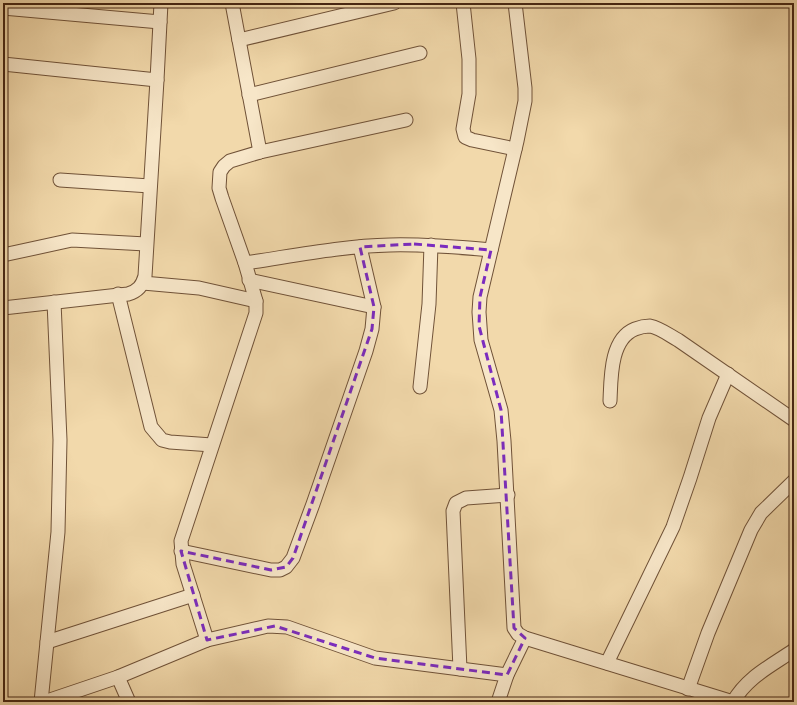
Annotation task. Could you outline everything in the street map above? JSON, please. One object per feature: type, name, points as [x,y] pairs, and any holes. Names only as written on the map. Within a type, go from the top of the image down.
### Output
[{"type":"street","points":[[3,308],[133,292],[139,289],[143,283],[145,276],[158,80],[161,3]]},
{"type":"street","points":[[232,3],[260,152]]},
{"type":"street","points":[[239,40],[394,3]]},
{"type":"street","points":[[463,3],[469,66],[469,94],[463,129],[465,137],[472,140],[515,149]]},
{"type":"street","points":[[515,3],[525,88],[525,101],[480,297],[479,326],[481,340],[501,410],[508,494],[514,628],[518,634],[525,638],[733,702],[741,689],[754,676],[794,650]]},
{"type":"street","points":[[3,8],[160,22]]},
{"type":"street","points":[[249,95],[420,53]]},
{"type":"street","points":[[3,64],[158,80]]},
{"type":"street","points":[[206,640],[183,564],[181,541],[254,323],[256,313],[256,301],[245,263],[222,198],[219,178],[220,172],[230,161],[260,152],[406,120]]},
{"type":"street","points":[[60,180],[150,186]]},
{"type":"street","points":[[3,255],[72,240],[146,244]]},
{"type":"street","points":[[245,263],[360,247],[402,244],[491,250]]},
{"type":"street","points":[[420,387],[429,304],[431,245]]},
{"type":"street","points":[[181,551],[271,570],[280,570],[286,567],[293,558],[311,511],[366,351],[372,329],[374,307],[360,247]]},
{"type":"street","points":[[249,280],[374,307]]},
{"type":"street","points":[[143,283],[199,288],[256,301]]},
{"type":"street","points":[[118,294],[151,427],[162,440],[212,445]]},
{"type":"street","points":[[54,302],[60,440],[58,532],[42,702],[118,677],[206,640],[268,626],[287,627],[375,658],[507,675]]},
{"type":"street","points":[[610,401],[612,370],[615,354],[624,336],[630,331],[640,327],[649,326],[659,329],[728,374],[794,420]]},
{"type":"street","points":[[607,664],[673,527],[709,418],[728,374]]},
{"type":"street","points":[[688,689],[708,633],[751,530],[761,513],[794,481]]},
{"type":"street","points":[[460,669],[453,511],[456,502],[466,498],[508,494]]},
{"type":"street","points":[[47,642],[193,595]]},
{"type":"street","points":[[498,702],[507,675],[525,638]]},
{"type":"street","points":[[118,677],[129,702]]},
{"type":"highlighted area","points":[[414,244],[491,250],[480,297],[479,326],[501,410],[514,628],[525,638],[507,675],[375,658],[275,626],[207,640],[181,551],[271,570],[286,567],[293,558],[372,329],[374,307],[360,247]]}]
